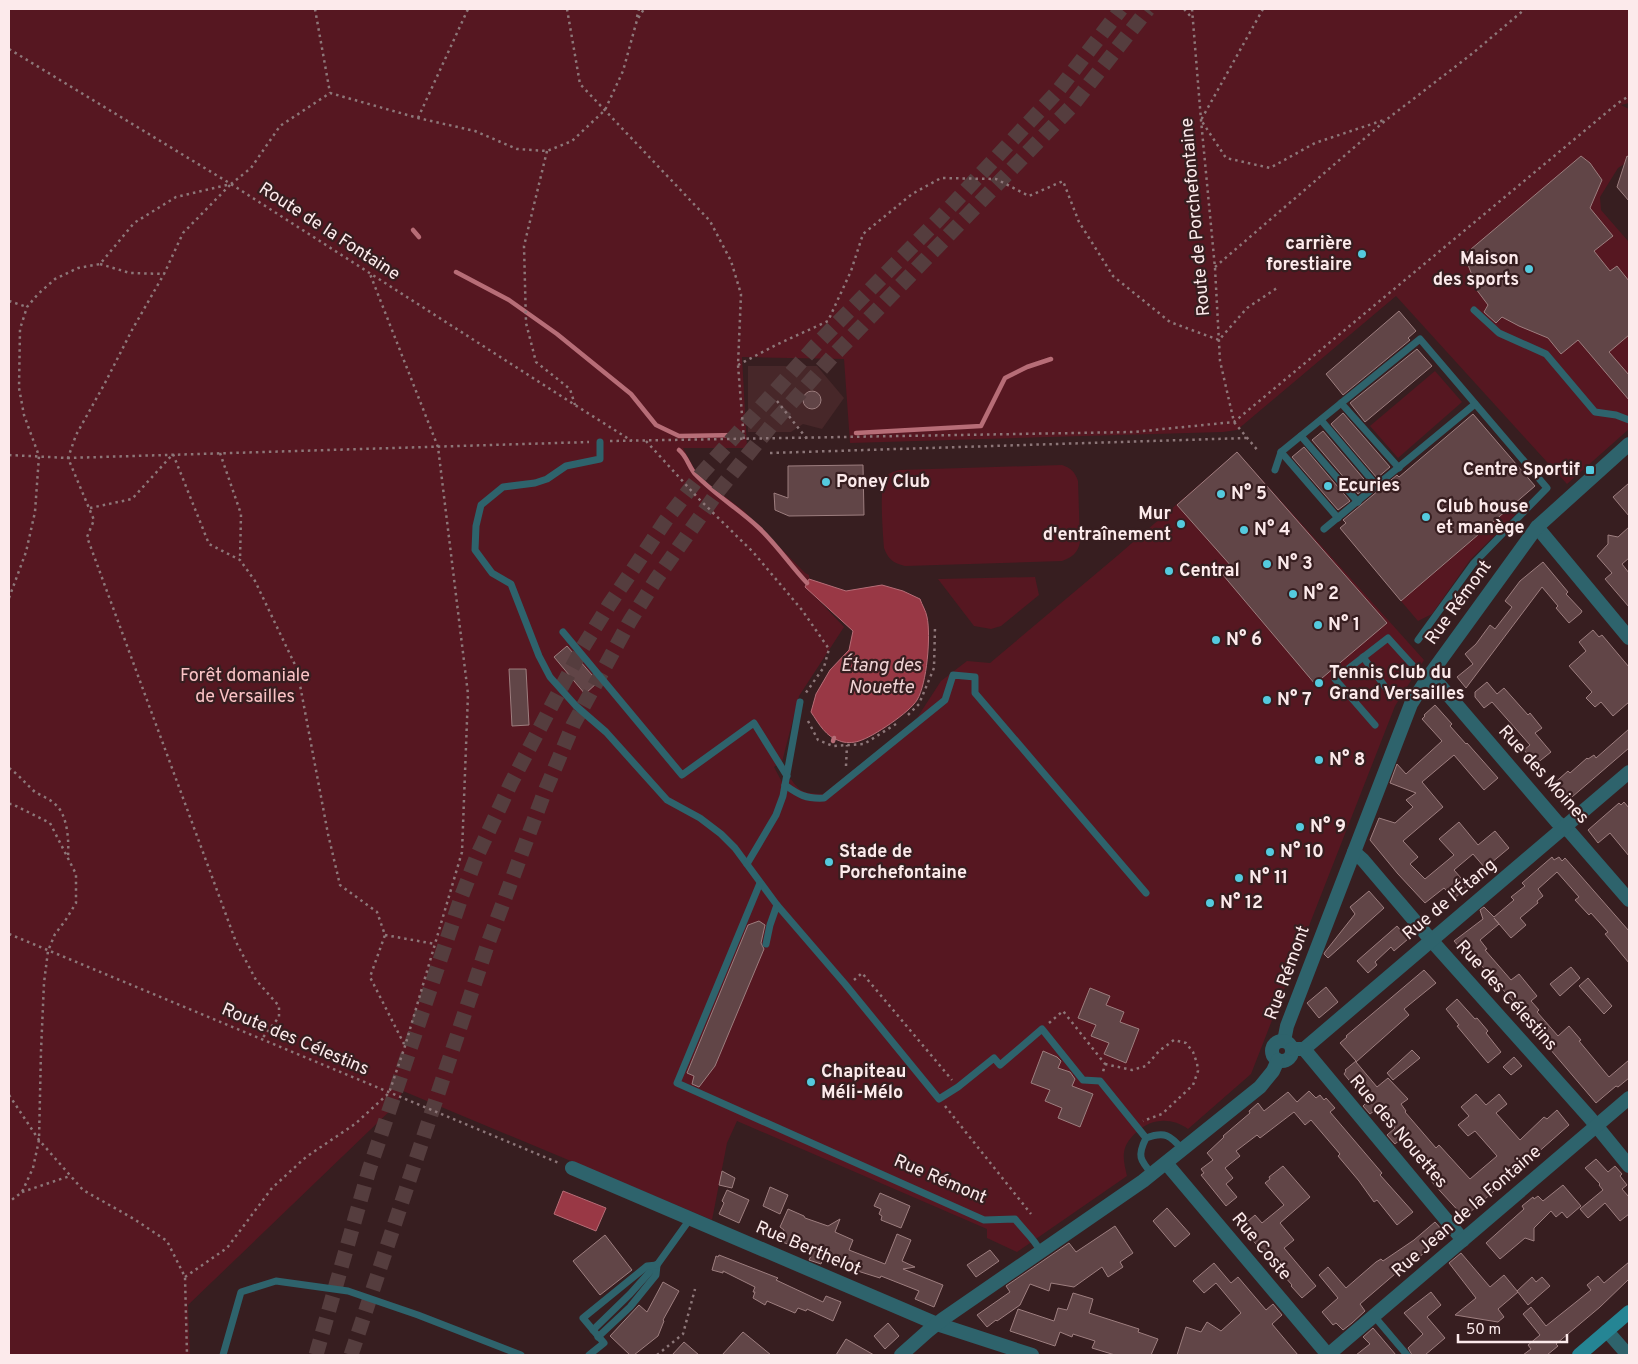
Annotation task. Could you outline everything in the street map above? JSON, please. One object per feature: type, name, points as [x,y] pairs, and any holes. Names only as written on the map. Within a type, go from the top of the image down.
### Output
[{"type":"main road","points":[[1579,1355],[1629,1312]]},
{"type":"street","name":"Rue Rémont","points":[[1294,1046],[1287,1026],[1411,704],[1427,678],[1537,528],[1629,444]]},
{"type":"street","points":[[1537,528],[1629,638]]},
{"type":"street","name":"Rue des Moines","points":[[1427,678],[1438,683],[1550,814],[1570,832],[1629,900]]},
{"type":"street","name":"Rue de l'Étang","points":[[1294,1046],[1431,940],[1629,772]]},
{"type":"street","name":"Rue des Célestins","points":[[1354,852],[1596,1126],[1629,1166]]},
{"type":"street","name":"Rue Rémont","points":[[900,1355],[937,1324],[1152,1174],[1183,1150],[1260,1087],[1273,1071],[1278,1060],[1273,1054],[1272,1049],[1278,1042],[1294,1046]]},
{"type":"street","name":"Rue des Nouettes","points":[[1294,1046],[1463,1240]]},
{"type":"street","name":"Rue Jean de la Fontaine","points":[[1328,1355],[1629,1098]]},
{"type":"street","name":"Rue Coste","points":[[1166,1163],[1328,1355]]},
{"type":"street","name":"Rue Berthelot","points":[[572,1168],[937,1324],[1032,1355]]},
{"type":"street","points":[[1607,1331],[1628,1355]]},
{"type":"lane","points":[[1474,310],[1499,333],[1546,354],[1566,382],[1596,412],[1616,415],[1629,420]]},
{"type":"lane","points":[[1275,470],[1281,452],[1420,339],[1546,488],[1473,564],[1418,640]]},
{"type":"lane","points":[[1341,403],[1398,468]]},
{"type":"lane","points":[[1324,529],[1475,404]]},
{"type":"lane","points":[[1321,420],[1377,486]]},
{"type":"lane","points":[[1302,436],[1358,502]]},
{"type":"lane","points":[[600,442],[600,459],[566,466],[547,479],[535,483],[503,487],[481,505],[476,526],[476,550],[492,573],[511,584],[538,656],[550,677],[576,706],[606,732],[667,800],[700,818],[721,834],[735,848],[777,905],[846,984],[939,1099],[958,1087],[994,1058],[1000,1065],[1042,1029],[1083,1080],[1100,1081],[1146,1138]]},
{"type":"lane","points":[[1281,452],[1338,518]]},
{"type":"lane","points":[[563,632],[682,775],[754,723],[787,776]]},
{"type":"lane","points":[[1375,725],[1335,679],[1388,638],[1427,678]]},
{"type":"lane","points":[[1363,657],[1392,696]]},
{"type":"lane","points":[[785,785],[798,794],[812,799],[824,798],[945,700],[953,675],[975,677],[975,693],[1146,894]]},
{"type":"lane","points":[[747,864],[776,815],[787,776],[800,702]]},
{"type":"lane","name":"Rue Rémont","points":[[760,883],[677,1083],[984,1220],[1015,1220],[1025,1232],[1030,1234],[1041,1252]]},
{"type":"lane","points":[[766,944],[777,905]]},
{"type":"lane","points":[[1146,1138],[1164,1134],[1172,1137],[1183,1150]]},
{"type":"lane","points":[[1146,1138],[1140,1152],[1142,1162],[1152,1174]]},
{"type":"lane","points":[[593,1330],[651,1271],[690,1219]]},
{"type":"lane","points":[[588,1355],[604,1343],[583,1318],[651,1271]]},
{"type":"lane","points":[[598,1337],[630,1307],[651,1271]]},
{"type":"lane","points":[[223,1355],[241,1292],[276,1281],[348,1290],[521,1355]]},
{"type":"lane","points":[[1374,1316],[1408,1355]]},
{"type":"path","points":[[316,9],[330,93]]},
{"type":"path","points":[[418,118],[468,9]]},
{"type":"path","points":[[568,9],[580,84],[710,221],[732,261],[741,294],[738,365],[744,440]]},
{"type":"path","points":[[261,1040],[279,1017],[279,1006],[256,980],[236,942],[87,537],[94,520],[68,458],[76,435],[164,274],[183,233],[231,184],[251,168],[280,126],[330,93],[418,118],[475,131],[517,148],[546,151],[572,141],[605,110],[623,72],[639,9]]},
{"type":"path","points":[[637,20],[644,9]]},
{"type":"path","points":[[1184,9],[1193,20]]},
{"type":"path","name":"Route de Porchefontaine","points":[[1192,9],[1215,268],[1220,361],[1234,422]]},
{"type":"path","points":[[1263,9],[1201,120],[1226,158],[1270,168],[1315,143],[1386,120]]},
{"type":"path","points":[[1215,268],[1386,120],[1473,53],[1525,9]]},
{"type":"path","name":"Route de la Fontaine","points":[[9,49],[231,184],[632,441]]},
{"type":"path","points":[[9,455],[68,458],[632,441],[1133,432],[1234,422],[1629,96]]},
{"type":"path","points":[[546,151],[524,246],[526,323],[536,362],[570,389],[575,406]]},
{"type":"path","points":[[738,365],[828,321],[850,271],[863,234],[912,194],[941,178],[996,179],[1029,196],[1063,181],[1080,222],[1113,276],[1170,322],[1219,340],[1247,308],[1277,288]]},
{"type":"path","points":[[100,264],[134,223],[176,197],[231,184]]},
{"type":"path","points":[[9,598],[26,552],[35,512],[40,456],[24,415],[19,388],[20,328],[27,307],[55,279],[78,268],[100,264],[130,273],[164,274]]},
{"type":"path","points":[[185,1277],[227,1248],[272,1188],[300,1163],[355,1124],[389,1093],[405,1046],[462,852],[468,694],[438,447],[370,274]]},
{"type":"path","points":[[9,302],[27,307]]},
{"type":"path","points":[[777,401],[808,438]]},
{"type":"path","points":[[1234,422],[1259,452]]},
{"type":"path","points":[[770,453],[1247,438]]},
{"type":"path","points":[[646,441],[698,498],[753,552],[802,610],[829,649],[824,667],[800,702],[818,740],[834,746],[864,744],[902,721]]},
{"type":"path","points":[[220,453],[241,514],[240,560]]},
{"type":"path","points":[[89,508],[132,499],[173,454]]},
{"type":"path","points":[[173,454],[209,544],[240,560],[255,581],[297,669],[328,834],[340,885],[377,912],[386,935],[370,977],[405,1046]]},
{"type":"path","points":[[907,715],[919,704],[934,668],[935,627]]},
{"type":"path","points":[[846,780],[847,745]]},
{"type":"path","points":[[9,768],[35,791],[57,805],[67,826],[68,858]]},
{"type":"path","points":[[9,804],[50,823],[76,874],[76,903],[55,934],[48,952],[43,993],[39,1140],[33,1168],[22,1192]]},
{"type":"path","name":"Route des Célestins","points":[[9,934],[48,952],[572,1168]]},
{"type":"path","points":[[386,935],[435,944]]},
{"type":"path","points":[[862,973],[958,1087]]},
{"type":"path","points":[[1042,1029],[1063,1011],[1105,1064],[1132,1070],[1146,1066],[1159,1051],[1174,1040],[1186,1043],[1197,1063],[1198,1071],[1193,1085],[1162,1114],[1148,1118],[1135,1125]]},
{"type":"path","points":[[1100,1081],[1105,1064]]},
{"type":"path","points":[[9,1095],[39,1140],[83,1190],[134,1219],[167,1241],[185,1277],[187,1355]]},
{"type":"path","points":[[943,1103],[1031,1214]]},
{"type":"path","points":[[9,1202],[22,1192],[70,1176]]},
{"type":"path","points":[[657,1355],[683,1334],[696,1289]]},
{"type":"shaded area","points":[[748,366],[817,366],[844,398],[822,429],[803,424],[791,432],[748,432]]},
{"type":"green space","name":"Forêt domaniale de Versailles","points":[[9,9],[1629,9],[1629,103],[1621,105],[1629,109],[1629,161],[1618,168],[1600,197],[1601,210],[1629,241],[1629,429],[1567,484],[1396,296],[1237,430],[1223,432],[850,443],[844,359],[742,357],[747,448],[683,448],[699,477],[744,511],[809,575],[806,587],[844,627],[799,696],[782,762],[774,767],[783,784],[791,779],[804,792],[823,794],[915,721],[941,681],[967,661],[990,663],[1237,452],[1424,660],[1395,706],[1251,1074],[1188,1129],[1169,1121],[1155,1122],[1143,1127],[1132,1137],[1124,1151],[1127,1176],[1017,1252],[987,1238],[987,1229],[737,1121],[727,1143],[712,1220],[403,1091],[395,1106],[188,1305],[190,1355],[9,1355]]},
{"type":"green space","points":[[1435,371],[1462,402],[1398,458],[1370,426]]},
{"type":"green space","points":[[1062,465],[1076,475],[1078,481],[1080,542],[1072,556],[1062,561],[905,566],[889,558],[884,548],[882,491],[885,478],[891,473],[899,470]]},
{"type":"green space","points":[[1512,506],[1518,512],[1470,560],[1432,614],[1418,621],[1401,601]]},
{"type":"green space","points":[[1035,577],[1039,595],[1001,626],[991,629],[974,626],[938,579]]},
{"type":"water","name":"Étang des Nouette","points":[[809,579],[846,591],[882,585],[903,591],[920,599],[926,615],[929,635],[926,671],[917,700],[891,724],[857,742],[844,742],[835,739],[823,730],[811,712],[816,694],[830,670],[849,650],[853,631],[805,587]]},
{"type":"water","points":[[563,1191],[606,1208],[596,1231],[554,1214]]},
{"type":"building","points":[[1581,156],[1590,163],[1602,180],[1590,208],[1613,236],[1594,251],[1610,271],[1617,266],[1629,281],[1629,335],[1609,352],[1629,375],[1629,400],[1578,340],[1561,354],[1548,338],[1502,317],[1496,323],[1484,312],[1488,305],[1476,289],[1464,255]]},
{"type":"building","points":[[1627,156],[1629,157],[1629,201],[1617,187]]},
{"type":"building","points":[[1399,311],[1416,331],[1408,338],[1410,340],[1343,395],[1326,374]]},
{"type":"building","points":[[1417,349],[1432,366],[1365,422],[1350,403]]},
{"type":"building","points":[[812,391],[818,394],[821,400],[818,406],[812,409],[806,406],[803,400],[806,394]]},
{"type":"building","points":[[1343,413],[1390,467],[1377,478],[1331,424]]},
{"type":"building","name":"Club house et manège","points":[[1473,414],[1535,486],[1401,601],[1340,528],[1346,523],[1343,520],[1397,475],[1399,477]]},
{"type":"building","points":[[1323,431],[1369,485],[1358,494],[1312,440]]},
{"type":"building","name":"Ecuries","points":[[1304,447],[1350,501],[1338,510],[1292,457]]},
{"type":"building","points":[[1237,452],[1387,623],[1315,684],[1223,575],[1232,567],[1177,505]]},
{"type":"building","name":"Poney Club","points":[[863,465],[864,515],[789,516],[775,510],[774,493],[788,498],[788,466]]},
{"type":"building","points":[[1629,483],[1629,516],[1613,497]]},
{"type":"building","points":[[1629,527],[1629,558],[1622,564],[1629,573],[1629,607],[1605,579],[1612,573],[1597,556],[1608,544],[1608,535],[1618,537]]},
{"type":"building","points":[[1543,562],[1568,592],[1566,594],[1582,611],[1581,613],[1569,623],[1542,587],[1466,688],[1457,677],[1473,664],[1465,654],[1476,644],[1490,625],[1495,629],[1512,607],[1505,601],[1520,581]]},
{"type":"building","points":[[1593,630],[1599,637],[1602,635],[1629,667],[1629,702],[1613,716],[1601,702],[1595,707],[1586,698],[1592,692],[1569,666],[1586,651],[1579,642]]},
{"type":"building","points":[[567,646],[598,682],[585,694],[554,657]]},
{"type":"building","points":[[509,669],[526,669],[529,725],[512,726]]},
{"type":"building","points":[[1487,682],[1497,694],[1504,688],[1528,715],[1530,713],[1542,728],[1535,733],[1551,752],[1536,764],[1524,750],[1530,745],[1492,702],[1484,708],[1475,697],[1475,692]]},
{"type":"building","points":[[1435,705],[1452,724],[1450,726],[1498,778],[1484,790],[1454,755],[1422,782],[1443,807],[1403,841],[1418,857],[1410,864],[1425,879],[1454,855],[1439,839],[1459,822],[1478,845],[1495,831],[1509,848],[1485,868],[1473,854],[1454,870],[1468,886],[1454,899],[1444,888],[1425,903],[1370,840],[1379,818],[1395,823],[1413,807],[1406,800],[1416,793],[1390,783],[1397,764],[1406,774],[1442,741],[1422,719]]},
{"type":"building","points":[[1629,729],[1629,748],[1565,803],[1551,786],[1587,758],[1594,755],[1596,758]]},
{"type":"building","points":[[1624,802],[1629,808],[1629,856],[1610,833],[1598,843],[1588,830],[1619,803],[1621,805]]},
{"type":"building","points":[[1552,857],[1554,860],[1559,857],[1562,861],[1565,858],[1629,931],[1629,963],[1605,934],[1608,932],[1591,913],[1589,915],[1575,900],[1579,897],[1557,872],[1538,889],[1543,896],[1537,901],[1538,903],[1520,918],[1526,925],[1511,938],[1494,918],[1499,924],[1480,940],[1487,949],[1485,950],[1511,980],[1519,974],[1537,996],[1531,1001],[1539,1010],[1537,1012],[1558,1036],[1569,1026],[1609,1077],[1629,1060],[1629,1078],[1596,1103],[1544,1042],[1542,1043],[1532,1031],[1516,1010],[1519,1008],[1498,984],[1494,988],[1483,975],[1487,972],[1470,952],[1466,955],[1454,941],[1483,919],[1480,910],[1484,907],[1494,917],[1514,900],[1511,897],[1525,886],[1522,883]]},
{"type":"building","points":[[1369,891],[1384,908],[1328,958],[1324,954],[1325,952],[1355,914],[1350,907]]},
{"type":"building","points":[[759,921],[765,925],[761,943],[764,949],[715,1066],[699,1087],[692,1084],[694,1076],[687,1073],[748,925]]},
{"type":"building","points":[[1397,926],[1408,939],[1394,951],[1391,947],[1375,962],[1377,965],[1368,973],[1357,961]]},
{"type":"building","points":[[1571,967],[1580,978],[1560,996],[1550,984]]},
{"type":"building","points":[[1424,970],[1436,983],[1404,1009],[1409,1015],[1356,1062],[1377,1087],[1388,1078],[1408,1099],[1401,1104],[1405,1112],[1436,1148],[1439,1145],[1470,1179],[1497,1156],[1475,1131],[1468,1136],[1458,1125],[1469,1116],[1461,1107],[1476,1094],[1486,1105],[1499,1094],[1507,1104],[1496,1113],[1520,1140],[1544,1117],[1547,1119],[1557,1110],[1569,1125],[1468,1214],[1463,1216],[1431,1181],[1435,1178],[1412,1150],[1401,1139],[1395,1144],[1387,1135],[1395,1128],[1378,1108],[1370,1114],[1363,1106],[1367,1102],[1344,1074],[1345,1070],[1356,1061],[1340,1043]]},
{"type":"building","points":[[1588,978],[1612,1006],[1604,1014],[1579,986]]},
{"type":"building","points":[[1326,987],[1338,1002],[1319,1018],[1307,1003]]},
{"type":"building","points":[[1090,988],[1110,996],[1106,1005],[1124,1012],[1120,1022],[1139,1029],[1126,1063],[1104,1054],[1109,1043],[1091,1036],[1096,1025],[1078,1018]]},
{"type":"building","points":[[1457,999],[1488,1031],[1486,1033],[1501,1052],[1488,1063],[1457,1026],[1459,1025],[1446,1009]]},
{"type":"building","points":[[1412,1050],[1420,1058],[1393,1080],[1387,1073]]},
{"type":"building","points":[[1043,1051],[1057,1057],[1061,1061],[1058,1068],[1070,1072],[1075,1079],[1072,1086],[1093,1094],[1080,1127],[1058,1118],[1062,1108],[1045,1101],[1050,1090],[1031,1083]]},
{"type":"building","points":[[1514,1057],[1522,1066],[1511,1075],[1503,1067]]},
{"type":"building","points":[[1309,1091],[1316,1098],[1320,1095],[1324,1100],[1326,1098],[1335,1108],[1330,1112],[1382,1173],[1380,1175],[1413,1212],[1397,1225],[1377,1200],[1374,1202],[1338,1156],[1340,1154],[1311,1120],[1305,1125],[1294,1112],[1260,1138],[1257,1135],[1236,1151],[1240,1156],[1225,1168],[1233,1178],[1226,1184],[1237,1197],[1226,1206],[1201,1175],[1204,1173],[1201,1169],[1213,1160],[1207,1153],[1223,1136],[1250,1113],[1249,1111],[1258,1103],[1264,1111],[1288,1092],[1297,1102]]},
{"type":"building","points":[[1596,1159],[1608,1172],[1615,1166],[1622,1174],[1620,1176],[1627,1185],[1622,1189],[1629,1197],[1629,1214],[1620,1221],[1605,1203],[1588,1218],[1580,1209],[1603,1190],[1585,1168]]},
{"type":"building","points":[[1283,1166],[1310,1197],[1280,1223],[1294,1240],[1284,1248],[1316,1286],[1302,1298],[1241,1227],[1255,1215],[1262,1223],[1284,1205],[1265,1183],[1270,1179],[1269,1177]]},
{"type":"building","points":[[722,1171],[735,1178],[732,1188],[719,1185]]},
{"type":"building","points":[[1563,1185],[1581,1206],[1567,1218],[1562,1212],[1556,1217],[1551,1211],[1534,1228],[1534,1241],[1525,1238],[1500,1259],[1486,1243],[1524,1209],[1522,1206],[1533,1197],[1534,1199],[1538,1196],[1543,1201]]},
{"type":"building","points":[[770,1187],[788,1195],[780,1214],[763,1206]]},
{"type":"building","points":[[727,1190],[749,1200],[739,1223],[719,1214]]},
{"type":"building","points":[[880,1193],[910,1206],[901,1228],[881,1220],[882,1216],[879,1214],[881,1209],[874,1206]]},
{"type":"building","points":[[1167,1208],[1190,1234],[1175,1247],[1153,1221]]},
{"type":"building","points":[[788,1209],[805,1218],[828,1226],[840,1219],[835,1232],[853,1240],[849,1250],[885,1264],[897,1234],[911,1240],[902,1261],[915,1267],[903,1269],[943,1285],[934,1307],[915,1299],[919,1291],[881,1276],[880,1278],[835,1264],[823,1258],[821,1264],[809,1260],[812,1254],[780,1241],[784,1230],[780,1227]]},
{"type":"building","points":[[1435,1222],[1444,1232],[1434,1240],[1436,1243],[1418,1258],[1416,1256],[1360,1304],[1365,1311],[1352,1323],[1343,1330],[1336,1323],[1333,1325],[1322,1312],[1338,1298],[1319,1275],[1328,1267],[1346,1288],[1376,1262],[1381,1259],[1383,1261],[1414,1240]]},
{"type":"building","points":[[1115,1226],[1133,1253],[1120,1262],[1123,1267],[1108,1277],[1102,1267],[1074,1287],[1051,1283],[1049,1291],[1030,1284],[1020,1305],[987,1327],[977,1315],[1010,1292],[1006,1286],[1069,1243],[1076,1252]]},
{"type":"building","points":[[605,1235],[632,1270],[600,1295],[573,1261]]},
{"type":"building","points":[[990,1250],[999,1261],[976,1277],[967,1265]]},
{"type":"building","points":[[1461,1253],[1490,1287],[1504,1275],[1518,1292],[1498,1309],[1504,1317],[1498,1322],[1455,1315],[1476,1298],[1449,1263]]},
{"type":"building","points":[[719,1255],[778,1278],[776,1280],[823,1302],[826,1296],[841,1302],[833,1321],[807,1309],[806,1311],[798,1308],[795,1313],[767,1301],[765,1305],[753,1298],[755,1287],[723,1271],[723,1273],[712,1270],[716,1256],[718,1257]]},
{"type":"building","points":[[1629,1262],[1629,1279],[1600,1307],[1556,1344],[1558,1346],[1547,1355],[1523,1355],[1531,1349],[1528,1345],[1540,1335],[1523,1314],[1531,1307],[1546,1326],[1591,1290],[1587,1285],[1598,1276],[1604,1283]]},
{"type":"building","points":[[1214,1263],[1231,1283],[1238,1277],[1266,1310],[1273,1304],[1282,1315],[1272,1324],[1298,1355],[1177,1355],[1186,1327],[1201,1332],[1207,1322],[1221,1331],[1241,1313],[1216,1283],[1204,1293],[1193,1281]]},
{"type":"building","points":[[1532,1277],[1536,1282],[1542,1277],[1550,1286],[1528,1305],[1517,1291]]},
{"type":"building","points":[[663,1282],[679,1291],[663,1320],[658,1336],[634,1355],[630,1355],[610,1336],[639,1305],[647,1312]]},
{"type":"building","points":[[1431,1292],[1441,1305],[1427,1317],[1445,1338],[1425,1355],[1412,1355],[1408,1348],[1423,1334],[1404,1313]]},
{"type":"building","points":[[1073,1293],[1093,1299],[1089,1313],[1139,1329],[1138,1332],[1158,1339],[1151,1355],[1115,1355],[1092,1348],[1095,1341],[1073,1334],[1072,1337],[1060,1332],[1055,1346],[1010,1331],[1018,1309],[1054,1321],[1058,1308],[1067,1310]]},
{"type":"building","points":[[888,1323],[899,1336],[885,1349],[874,1336]]},
{"type":"building","points":[[1373,1328],[1396,1355],[1356,1355],[1370,1344],[1363,1337]]},
{"type":"building","points":[[743,1332],[771,1355],[722,1355]]},
{"type":"building","points":[[846,1339],[874,1355],[836,1355]]},
{"type":"building","points":[[684,1342],[699,1355],[672,1355]]},
{"type":"waterway","points":[[413,230],[419,237]]},
{"type":"waterway","points":[[456,272],[509,300],[557,334],[631,394],[656,425],[679,436],[738,435]]},
{"type":"waterway","points":[[856,433],[981,426],[1005,378],[1027,367],[1051,359]]},
{"type":"waterway","points":[[679,450],[696,475],[759,528],[807,583]]},
{"type":"tunnel","points":[[316,1355],[369,1170],[462,895],[477,856],[511,783],[583,647],[666,520],[703,472],[815,346],[938,220],[1057,92],[1121,9]]},
{"type":"tunnel","points":[[351,1355],[487,946],[543,796],[573,725],[630,621],[657,578],[719,490],[775,421],[832,357],[1071,107],[1148,9]]},
{"type":"place","name":"carrière forestiaire","points":[[1362,254]]},
{"type":"place","name":"Maison des sports","points":[[1529,269]]},
{"type":"place","name":"Centre Sportif","points":[[1590,470]]},
{"type":"place","name":"Poney Club","points":[[826,482]]},
{"type":"place","name":"Ecuries","points":[[1328,486]]},
{"type":"place","name":"N° 5","points":[[1221,494]]},
{"type":"place","name":"Club house et manège","points":[[1426,517]]},
{"type":"place","name":"Mur d'entraînement","points":[[1181,524]]},
{"type":"place","name":"N° 4","points":[[1244,530]]},
{"type":"place","name":"N° 3","points":[[1267,564]]},
{"type":"place","name":"Central","points":[[1169,571]]},
{"type":"place","name":"N° 2","points":[[1293,594]]},
{"type":"place","name":"N° 1","points":[[1318,625]]},
{"type":"place","name":"N° 6","points":[[1216,640]]},
{"type":"place","name":"Tennis Club du Grand Versailles","points":[[1319,683]]},
{"type":"place","name":"N° 7","points":[[1267,700]]},
{"type":"place","name":"N° 8","points":[[1319,760]]},
{"type":"place","name":"N° 9","points":[[1300,827]]},
{"type":"place","name":"N° 10","points":[[1270,852]]},
{"type":"place","name":"Stade de Porchefontaine","points":[[829,862]]},
{"type":"place","name":"N° 11","points":[[1239,878]]},
{"type":"place","name":"N° 12","points":[[1210,903]]},
{"type":"place","name":"Chapiteau Méli-Mélo","points":[[811,1082]]}]
